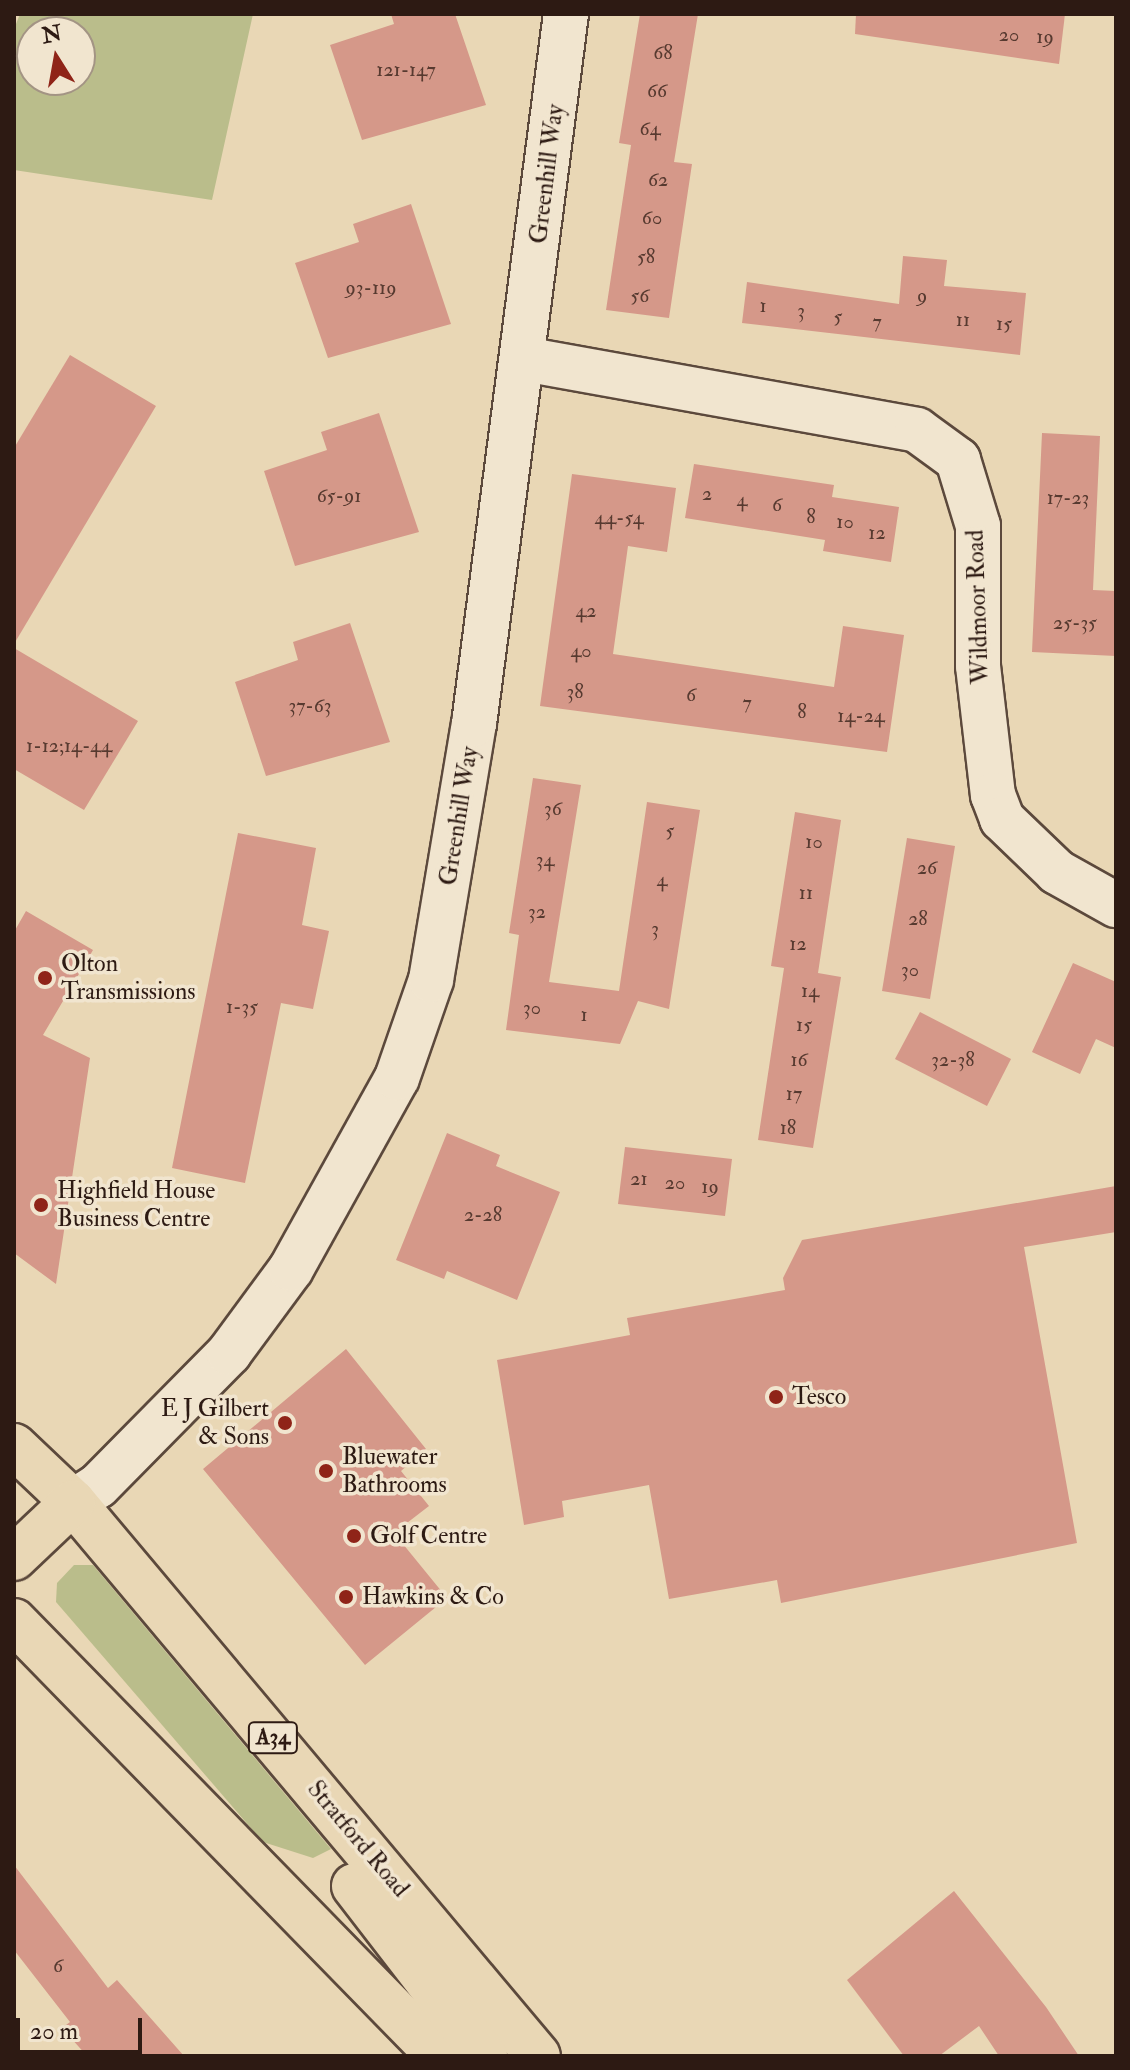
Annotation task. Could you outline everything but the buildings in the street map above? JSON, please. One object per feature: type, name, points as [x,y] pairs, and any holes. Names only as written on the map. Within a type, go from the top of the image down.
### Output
[{"type":"highway","name":"Stratford Road","points":[[14,1446],[73,1502],[367,1876],[538,2056]]},
{"type":"highway","points":[[14,1558],[73,1502]]},
{"type":"highway","points":[[14,1621],[311,1921],[439,2056]]},
{"type":"highway","points":[[311,1921],[367,1876],[485,2056]]},
{"type":"street","name":"Greenhill Way","points":[[73,1502],[98,1486],[229,1353],[291,1269],[397,1078],[431,980],[524,359],[566,14]]},
{"type":"street","name":"Wildmoor Road","points":[[524,359],[917,430],[958,460],[978,526],[978,666],[993,795],[1002,819],[1057,872],[1116,905]]},
{"type":"green space","points":[[20,14],[253,14],[212,200],[14,170],[16,24],[16,96],[96,96],[96,16]]},
{"type":"green space","points":[[74,1565],[93,1565],[331,1849],[313,1858],[263,1842],[56,1602],[57,1583]]},
{"type":"place","name":"Olton Transmissions","points":[[45,978]]},
{"type":"place","name":"Highfield House Business Centre","points":[[41,1205]]},
{"type":"place","name":"Tesco","points":[[776,1397]]},
{"type":"place","name":"E J Gilbert & Sons","points":[[285,1423]]},
{"type":"place","name":"Bluewater Bathrooms","points":[[326,1471]]},
{"type":"place","name":"Golf Centre","points":[[354,1536]]},
{"type":"place","name":"Hawkins & Co","points":[[346,1597]]}]
